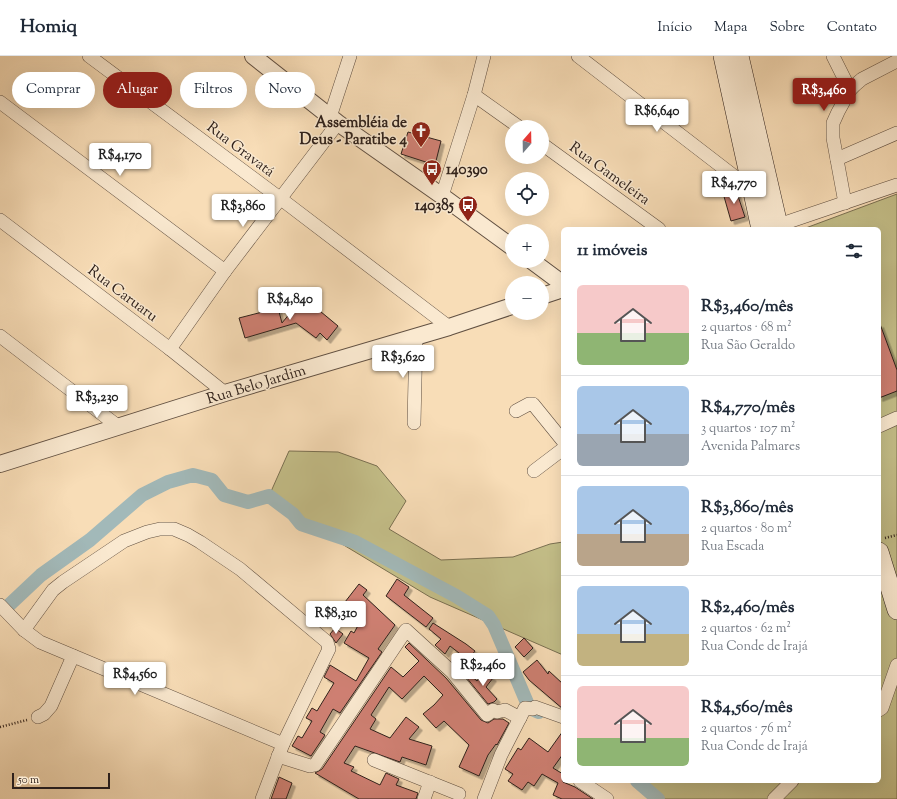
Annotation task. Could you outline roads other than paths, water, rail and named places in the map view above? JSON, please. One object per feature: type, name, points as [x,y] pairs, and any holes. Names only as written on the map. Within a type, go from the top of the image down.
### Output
[{"type":"main road","points":[[723,56],[752,190],[770,227]]},
{"type":"main road","points":[[739,56],[771,227]]},
{"type":"main road","points":[[881,558],[897,610]]},
{"type":"street","name":"Rua Gravatá","points":[[89,56],[281,199],[449,327]]},
{"type":"street","points":[[253,56],[334,120],[505,242]]},
{"type":"street","points":[[170,349],[225,271],[281,199],[334,120],[350,56]]},
{"type":"street","points":[[442,196],[474,95],[484,56]]},
{"type":"street","points":[[578,56],[752,190]]},
{"type":"street","points":[[833,56],[850,90]]},
{"type":"street","points":[[845,203],[832,132],[833,123],[850,90],[862,79],[897,60]]},
{"type":"street","points":[[474,95],[509,120]]},
{"type":"street","points":[[0,102],[225,271]]},
{"type":"street","points":[[837,159],[897,133]]},
{"type":"street","name":"Rua Gameleira","points":[[549,149],[656,227]]},
{"type":"street","points":[[774,227],[897,185]]},
{"type":"street","name":"Rua Caruaru","points":[[0,220],[170,349],[225,393]]},
{"type":"street","points":[[541,268],[561,283]]},
{"type":"street","points":[[549,294],[561,290]]},
{"type":"street","name":"Rua Belo Jardim","points":[[3,460],[119,427],[225,393],[449,327],[505,308]]},
{"type":"street","points":[[0,336],[119,427]]},
{"type":"street","points":[[414,423],[416,336]]},
{"type":"street","points":[[516,411],[529,404],[534,404],[561,438]]},
{"type":"street","points":[[881,425],[897,418]]},
{"type":"street","points":[[534,471],[561,451]]},
{"type":"street","points":[[24,630],[53,590],[63,582],[124,541],[147,532],[160,529],[174,529],[188,535],[240,569],[326,642],[329,649],[281,750],[262,799]]},
{"type":"street","points":[[4,610],[24,630],[40,642],[281,750],[310,766],[315,765],[406,630],[452,672],[487,715],[493,710],[497,712],[505,710],[527,711],[561,717]]},
{"type":"street","points":[[38,717],[44,714],[51,706],[73,656]]},
{"type":"street","points":[[881,709],[897,665]]},
{"type":"street","points":[[484,799],[501,755],[527,711]]},
{"type":"street","points":[[374,760],[459,794]]},
{"type":"street","points":[[424,799],[430,782]]},
{"type":"street","points":[[582,783],[592,795],[606,799]]},
{"type":"street","points":[[774,799],[790,783]]},
{"type":"waterway","points":[[7,607],[41,575],[90,540],[142,495],[168,482],[193,475],[212,480],[224,495],[248,502],[269,496],[293,514],[301,524],[355,542],[456,596],[488,616],[494,625],[528,705],[530,708],[539,712]]},
{"type":"waterway","points":[[639,783],[658,799]]},
{"type":"place","name":"Assembléia de Deus - Paratibe 4","points":[[421,148]]},
{"type":"place","name":"140390","points":[[432,186]]},
{"type":"place","name":"140385","points":[[468,222]]}]
